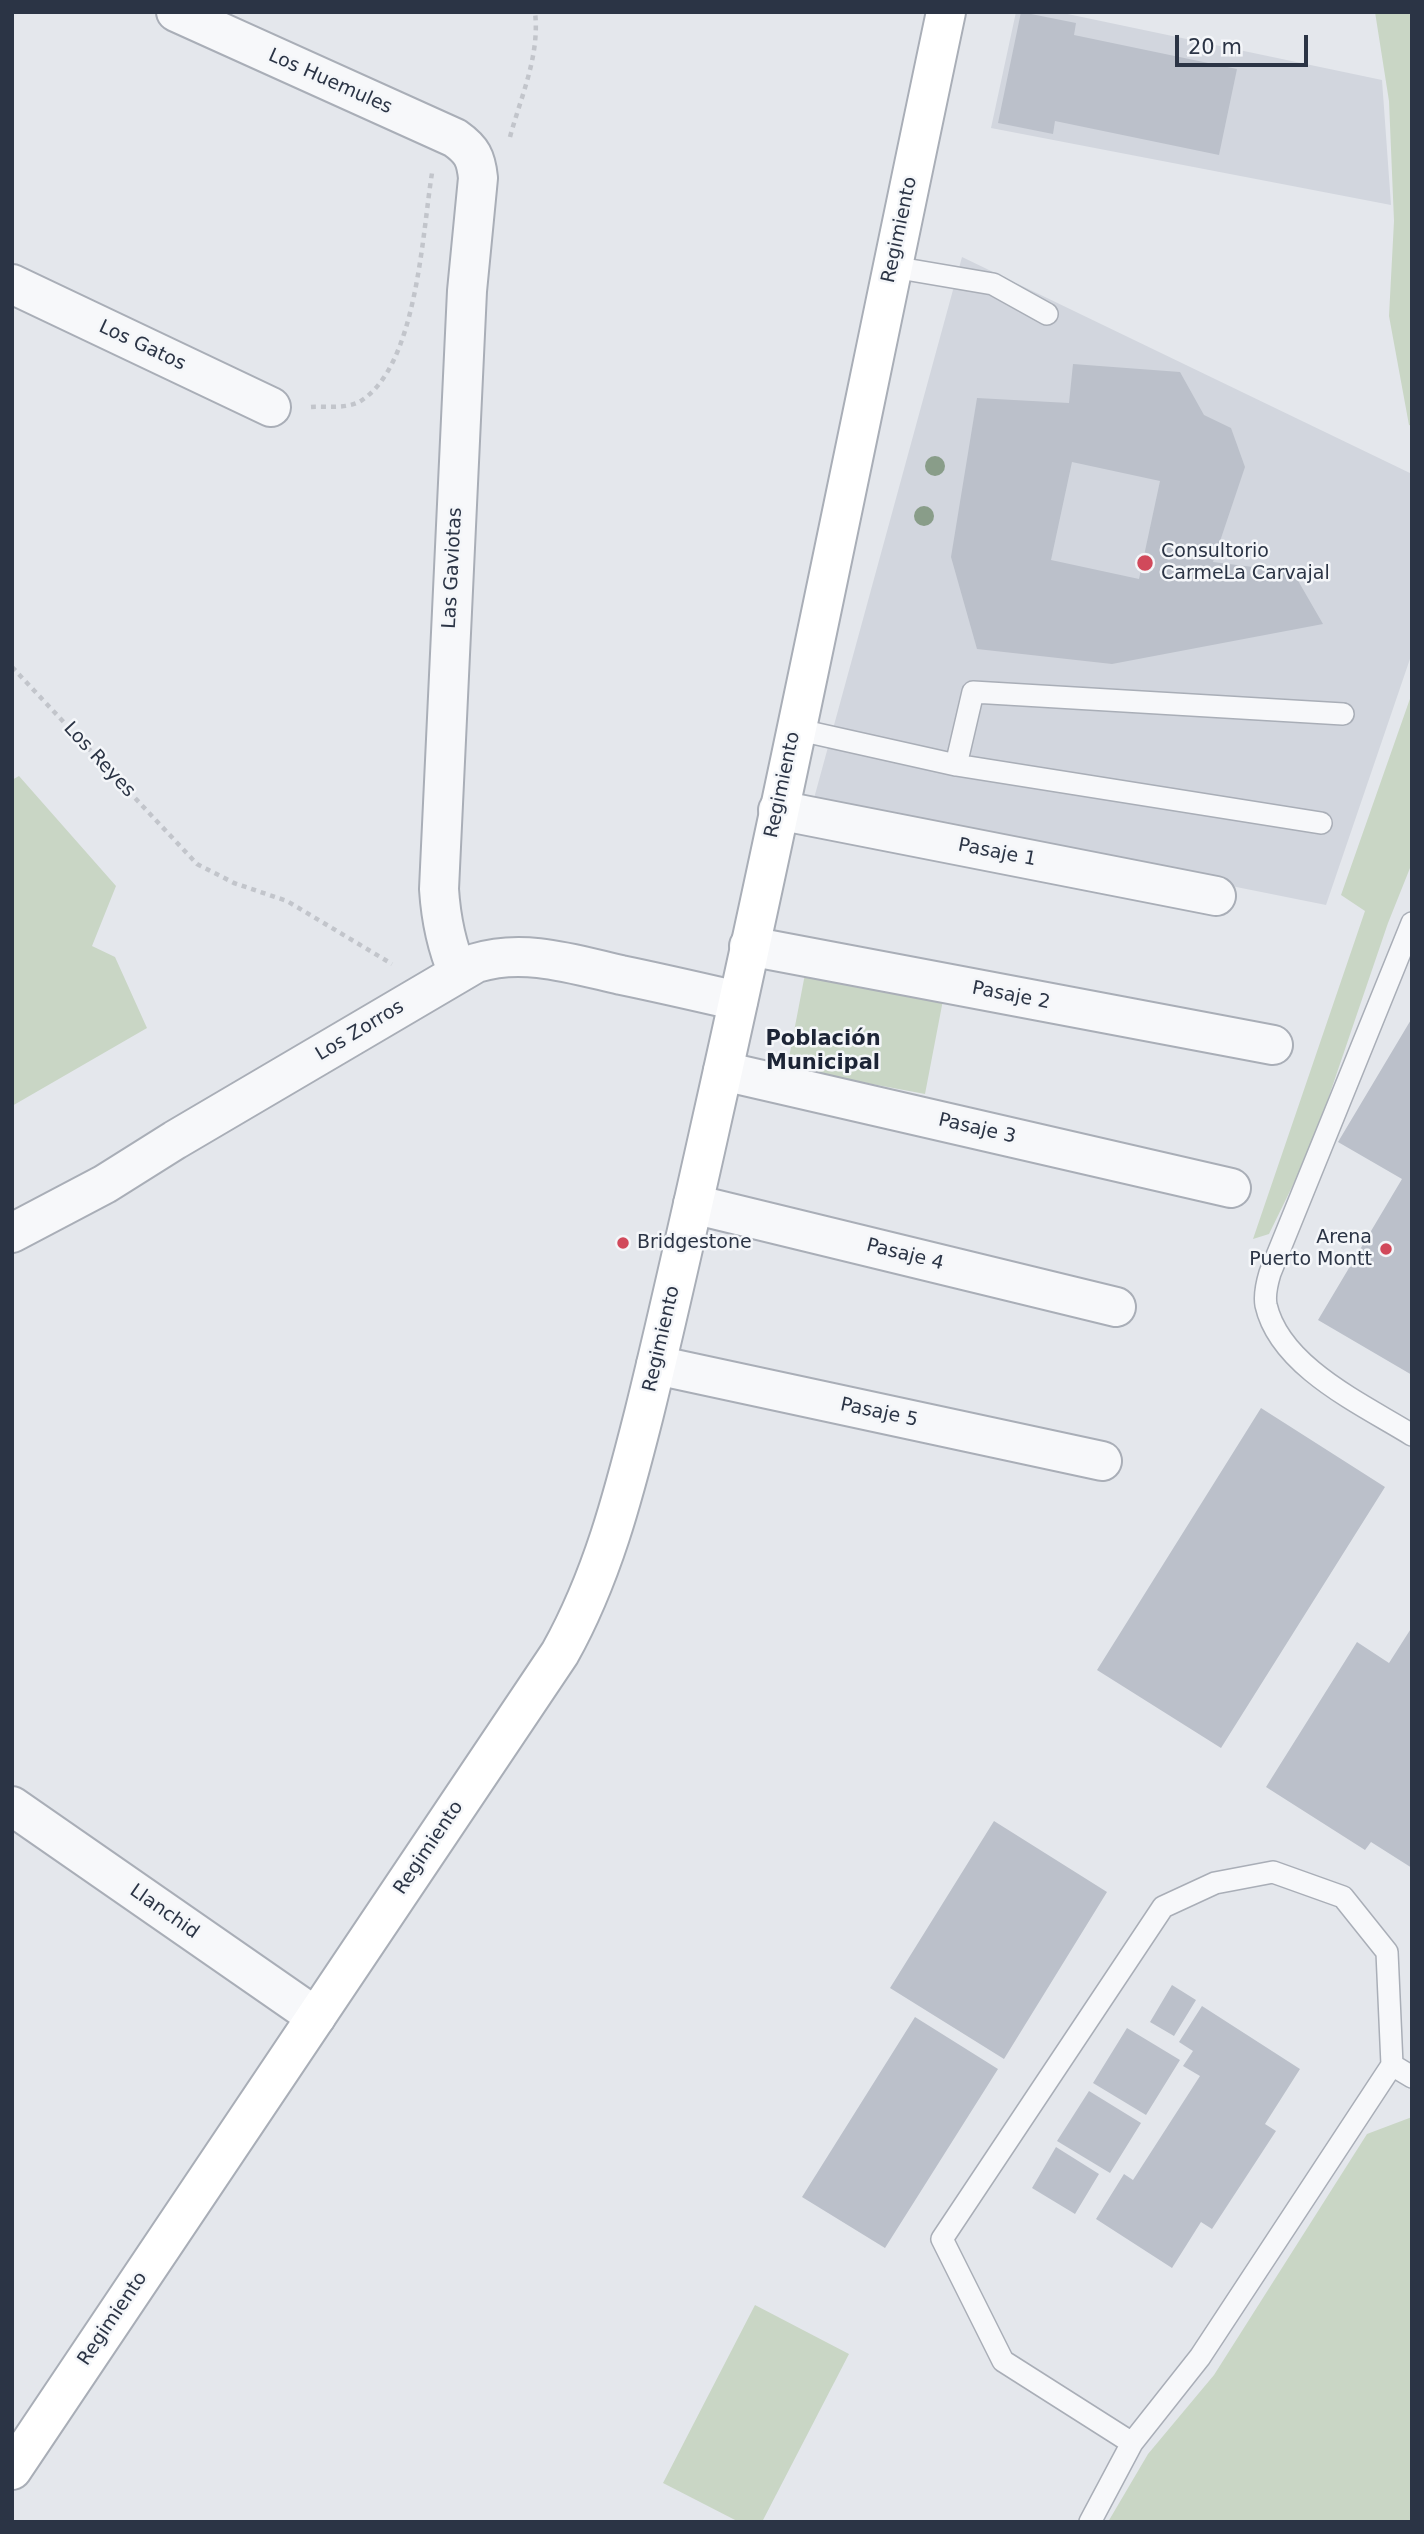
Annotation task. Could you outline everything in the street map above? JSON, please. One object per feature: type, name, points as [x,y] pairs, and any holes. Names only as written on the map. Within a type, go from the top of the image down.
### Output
[{"type":"main road","name":"Regimiento","points":[[12,2470],[560,1653],[596,1579],[618,1514],[656,1364],[723,1071],[946,12]]},
{"type":"street","name":"Los Huemules","points":[[176,12],[440,131],[469,148],[476,162]]},
{"type":"street","name":"Las Gaviotas","points":[[445,981],[447,947],[441,925],[439,889],[467,290],[478,178],[476,162]]},
{"type":"street","name":"Los Gatos","points":[[12,284],[271,407]]},
{"type":"street","name":"Pasaje 1","points":[[778,810],[1216,896]]},
{"type":"street","name":"Pasaje 2","points":[[749,946],[1273,1045]]},
{"type":"street","name":"Los Zorros","points":[[12,1233],[104,1184],[476,963],[494,957],[553,960],[738,1000]]},
{"type":"street","name":"Pasaje 3","points":[[723,1071],[1231,1188]]},
{"type":"street","name":"Pasaje 4","points":[[693,1204],[1116,1307]]},
{"type":"street","name":"Pasaje 5","points":[[656,1364],[1101,1461]]},
{"type":"street","name":"Llanchid","points":[[12,1807],[316,2017]]},
{"type":"lane","points":[[893,267],[993,284],[1047,314]]},
{"type":"lane","points":[[957,765],[973,692],[1343,715]]},
{"type":"lane","points":[[795,729],[957,765],[1321,823]]},
{"type":"lane","points":[[1412,923],[1270,1273],[1266,1303],[1276,1331],[1301,1363],[1412,1435]]},
{"type":"lane","points":[[1090,2522],[1132,2443],[1200,2357],[1392,2065],[1387,1952],[1343,1897],[1273,1872],[1215,1883],[1163,1907],[942,2239],[1003,2361],[1132,2443]]},
{"type":"lane","points":[[1392,2065],[1412,2077]]},
{"type":"path","points":[[476,162],[500,156],[508,146],[532,62],[535,12]]},
{"type":"path","points":[[271,407],[342,406],[357,403],[386,376],[395,360],[416,288],[440,131]]},
{"type":"path","name":"Los Reyes","points":[[12,667],[197,864],[234,883],[267,893],[445,981]]},
{"type":"shaded area","points":[[1016,12],[1058,12],[1382,80],[1391,205],[991,128]]},
{"type":"shaded area","name":"Consultorio CarmeLa Carvajal","points":[[962,257],[1412,474],[1412,653],[1326,905],[813,802]]},
{"type":"green space","points":[[1375,12],[1412,12],[1412,426],[1409,425],[1389,316],[1394,221],[1389,101]]},
{"type":"green space","points":[[1412,693],[1412,863],[1388,923],[1312,1146],[1269,1234],[1253,1239],[1365,911],[1341,895]]},
{"type":"green space","points":[[19,776],[116,886],[92,946],[115,957],[147,1028],[12,1106],[12,780]]},
{"type":"green space","points":[[805,974],[943,1000],[925,1094],[787,1068]]},
{"type":"green space","points":[[1412,2117],[1412,2522],[1108,2522],[1148,2454],[1214,2375],[1367,2134]]},
{"type":"green space","points":[[755,2305],[849,2354],[762,2522],[739,2522],[663,2483]]},
{"type":"building","points":[[1021,12],[1076,23],[1074,35],[1237,69],[1219,155],[1055,121],[1053,134],[998,123]]},
{"type":"building","points":[[1073,364],[1180,372],[1204,415],[1231,428],[1245,467],[1213,562],[1293,572],[1323,624],[1112,664],[977,649],[951,557],[977,398],[1069,403]],"holes":[[[1072,462],[1160,481],[1139,579],[1051,560]]]},
{"type":"building","name":"Arena Puerto Montt","points":[[1412,1018],[1412,1375],[1318,1320],[1402,1179],[1338,1142]]},
{"type":"building","points":[[1261,1408],[1385,1487],[1221,1748],[1097,1670]]},
{"type":"building","points":[[1412,1627],[1412,1868],[1371,1842],[1365,1850],[1266,1787],[1357,1642],[1389,1663]]},
{"type":"building","points":[[994,1821],[1107,1892],[1004,2059],[890,1988]]},
{"type":"building","points":[[1172,1985],[1196,2000],[1174,2036],[1150,2022]]},
{"type":"building","points":[[1202,2006],[1300,2069],[1265,2124],[1276,2131],[1212,2229],[1201,2222],[1172,2268],[1096,2219],[1124,2174],[1133,2180],[1200,2076],[1183,2066],[1193,2051],[1179,2042]]},
{"type":"building","points":[[915,2017],[998,2069],[885,2248],[802,2197]]},
{"type":"building","points":[[1127,2028],[1180,2060],[1146,2115],[1093,2083]]},
{"type":"building","points":[[1089,2091],[1141,2123],[1110,2173],[1057,2141]]},
{"type":"building","points":[[1056,2147],[1099,2174],[1075,2214],[1032,2188]]},
{"type":"place","name":"Consultorio CarmeLa Carvajal","points":[[1145,563]]},
{"type":"place","name":"Bridgestone","points":[[623,1243]]},
{"type":"place","name":"Arena Puerto Montt","points":[[1386,1249]]},
{"type":"district","name":"Población Municipal","points":[[823,1052]]}]
